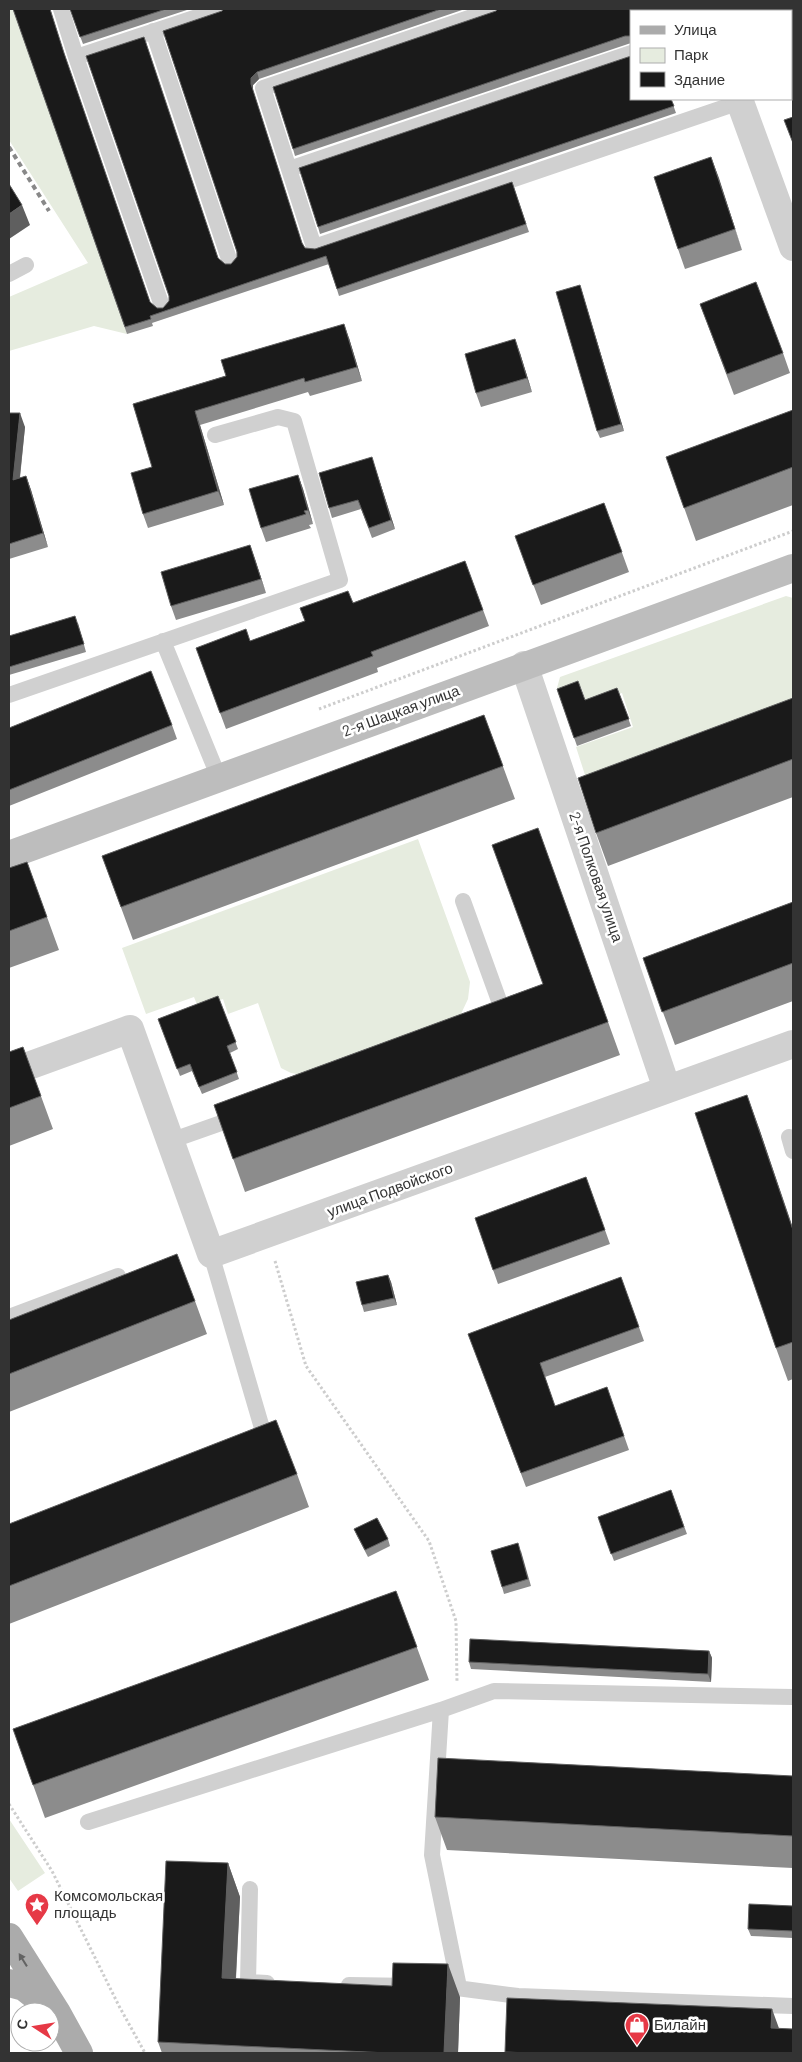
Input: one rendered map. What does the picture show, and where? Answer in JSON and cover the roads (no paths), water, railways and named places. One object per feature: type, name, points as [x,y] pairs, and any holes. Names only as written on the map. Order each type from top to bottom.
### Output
[{"type":"main road","points":[[9,1937],[50,2002]]},
{"type":"main road","points":[[9,1983],[24,1987],[43,2002]]},
{"type":"main road","points":[[60,2018],[79,2053]]},
{"type":"street","points":[[743,100],[793,247]]},
{"type":"street","name":"2-я Шацкая улица","points":[[9,855],[793,568]]},
{"type":"street","name":"2-я Полковая улица","points":[[524,665],[667,1089]]},
{"type":"street","points":[[9,1073],[130,1029],[211,1254]]},
{"type":"street","name":"улица Подвойского","points":[[211,1254],[793,1044]]},
{"type":"lane","points":[[61,9],[162,306]]},
{"type":"lane","points":[[76,57],[222,9]]},
{"type":"lane","points":[[495,9],[263,88],[314,247],[743,100]]},
{"type":"lane","points":[[153,31],[230,262]]},
{"type":"lane","points":[[289,169],[630,53]]},
{"type":"lane","points":[[9,274],[26,264]]},
{"type":"lane","points":[[9,695],[340,580],[294,421],[278,417],[215,435]]},
{"type":"lane","points":[[163,641],[219,778]]},
{"type":"lane","points":[[463,901],[506,1020],[487,1027]]},
{"type":"lane","points":[[170,1141],[254,1111]]},
{"type":"lane","points":[[211,1254],[268,1444],[249,1452]]},
{"type":"lane","points":[[9,1317],[118,1276]]},
{"type":"lane","points":[[88,1822],[441,1710],[494,1691],[793,1697]]},
{"type":"lane","points":[[441,1710],[432,1855],[459,1987]]},
{"type":"lane","points":[[250,1889],[248,1982],[286,1983]]},
{"type":"lane","points":[[334,1984],[459,1987],[518,1996],[793,2006]]},
{"type":"railway","points":[[9,147],[49,211]]},
{"type":"place","name":"Комсомольская площадь","points":[[37,1926]]},
{"type":"place","name":"Билайн","points":[[637,2046]]}]
